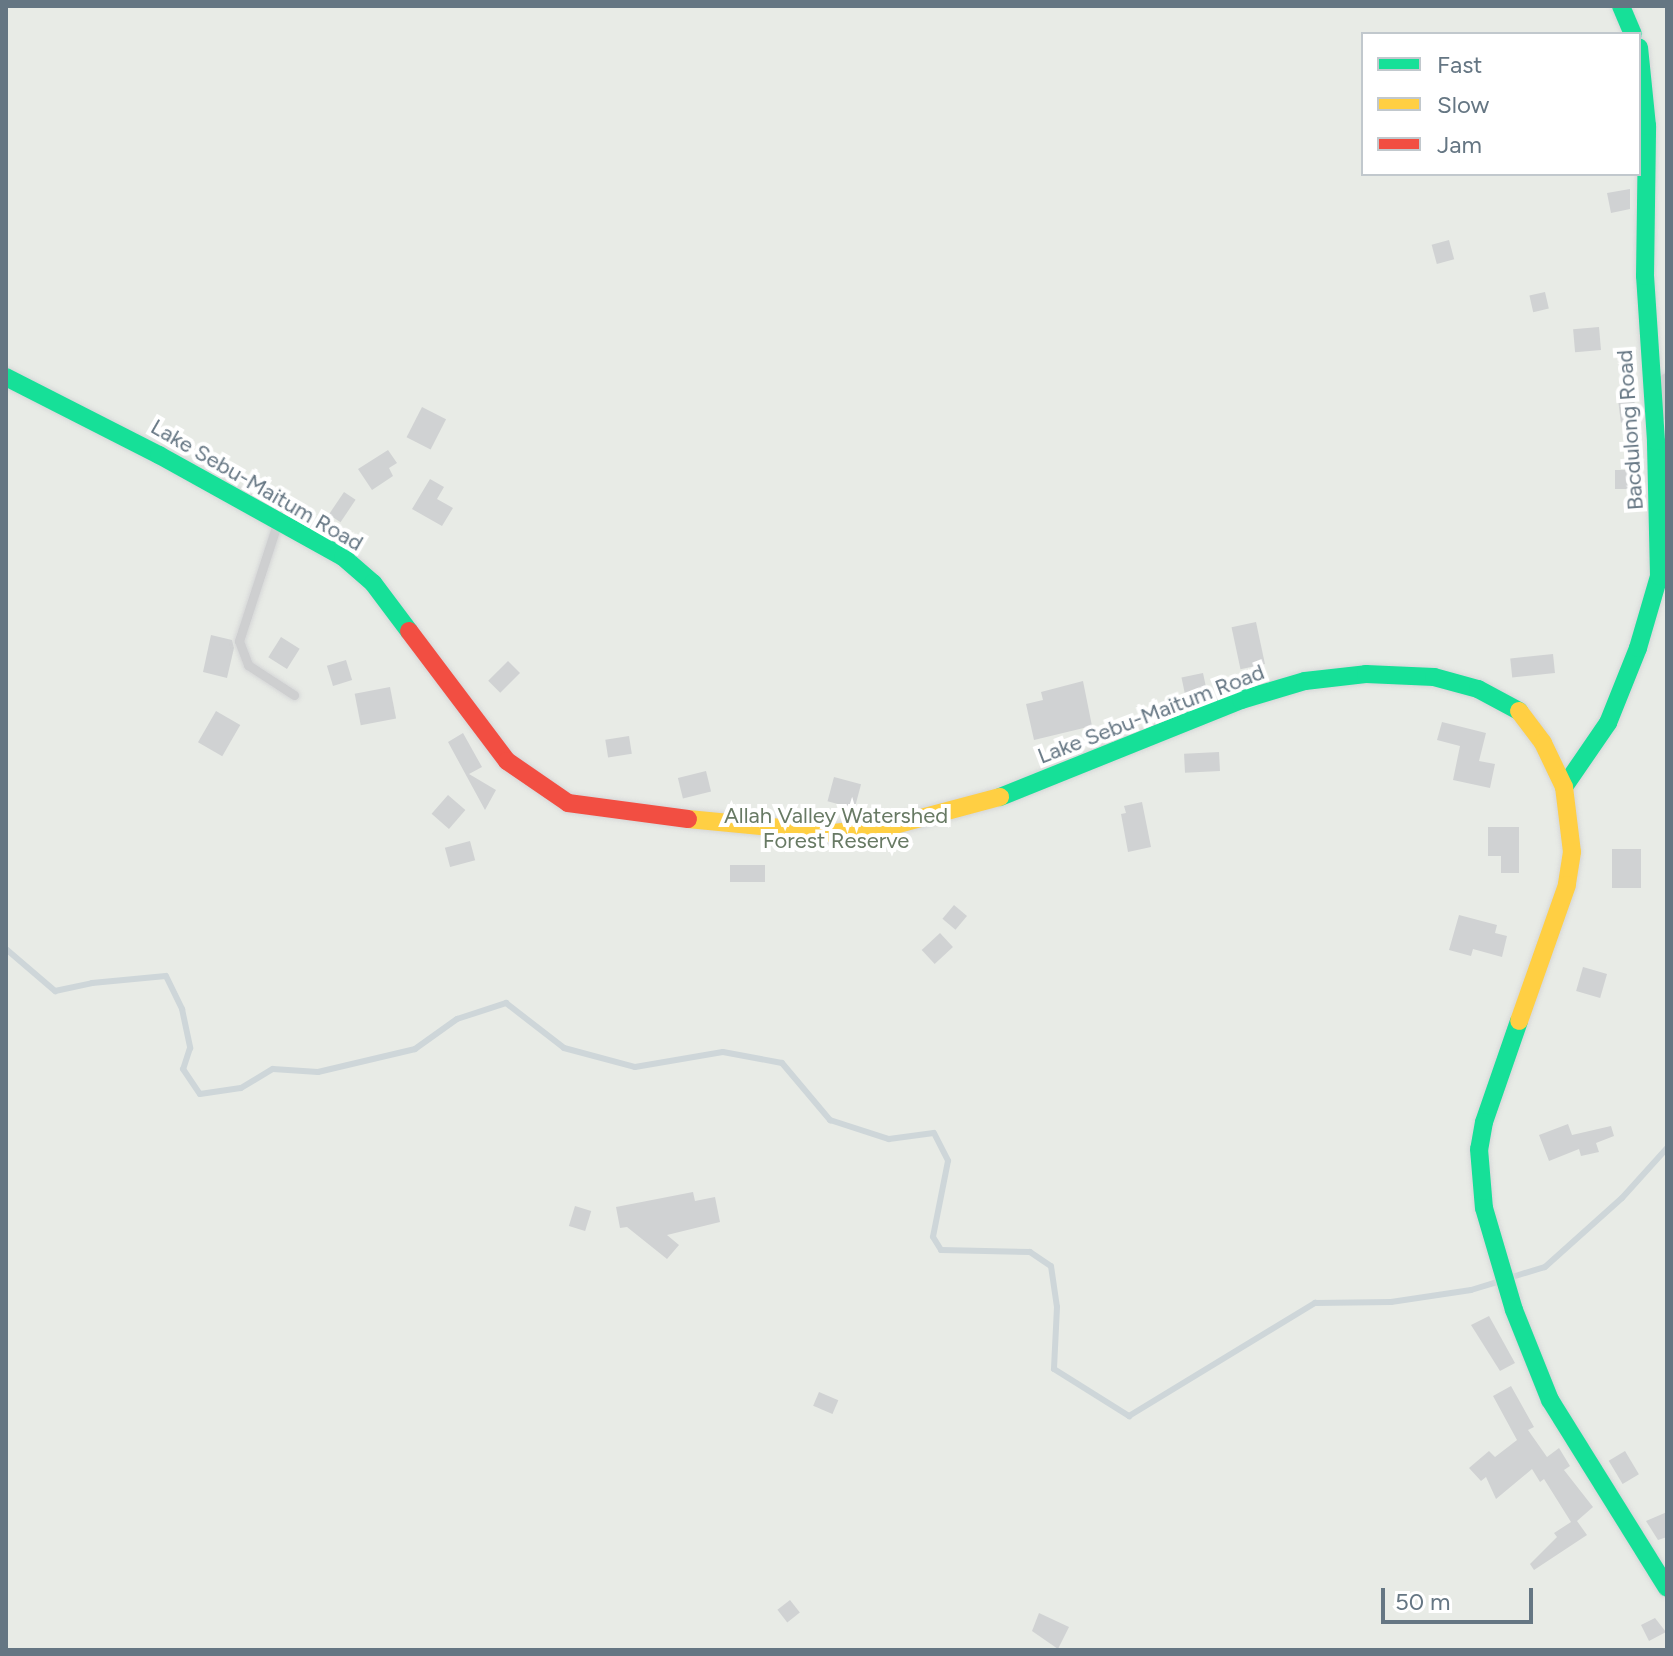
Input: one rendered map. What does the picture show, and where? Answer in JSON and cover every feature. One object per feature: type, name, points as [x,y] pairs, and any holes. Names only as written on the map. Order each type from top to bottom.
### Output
[{"type":"main road","points":[[1621,6],[1632,32]]},
{"type":"main road","name":"Bacdulong Road","points":[[1564,787],[1585,761],[1608,723],[1638,648],[1659,576],[1656,441],[1645,276],[1645,85],[1641,60]]},
{"type":"main road","name":"Lake Sebu-Maitum Road","points":[[6,377],[159,455],[343,557],[373,583],[507,761],[568,803],[609,811],[833,833],[887,827],[965,809],[1046,781],[1241,700],[1305,681],[1366,674],[1434,677],[1478,689],[1516,708],[1543,743],[1564,787],[1572,852],[1567,885],[1508,1047],[1479,1149],[1484,1208],[1514,1310],[1550,1400],[1667,1588]]},
{"type":"street","points":[[1656,441],[1667,382]]},
{"type":"lane","points":[[278,521],[239,641],[248,665],[294,695]]},
{"type":"green space","name":"Allah Valley Watershed Forest Reserve","points":[[6,6],[1667,6],[1667,1650],[6,1650]]},
{"type":"building","points":[[1630,189],[1630,209],[1611,213],[1607,193]]},
{"type":"building","points":[[1449,240],[1454,259],[1437,264],[1432,245]]},
{"type":"building","points":[[1545,292],[1549,309],[1533,312],[1529,296]]},
{"type":"building","points":[[1599,327],[1601,350],[1575,352],[1573,329]]},
{"type":"building","points":[[1634,398],[1637,421],[1621,423],[1618,400]]},
{"type":"building","points":[[422,407],[446,419],[431,450],[407,437]]},
{"type":"building","points":[[388,450],[397,463],[389,468],[393,476],[372,490],[358,469]]},
{"type":"building","points":[[1615,470],[1641,470],[1641,489],[1615,489]]},
{"type":"building","points":[[430,479],[444,487],[437,499],[453,508],[442,526],[412,509]]},
{"type":"building","points":[[344,492],[356,500],[341,522],[329,514]]},
{"type":"building","points":[[1256,622],[1265,664],[1240,669],[1232,627]]},
{"type":"building","points":[[211,635],[232,640],[234,648],[227,678],[203,672]]},
{"type":"building","points":[[281,637],[300,649],[287,669],[268,657]]},
{"type":"building","points":[[1553,654],[1555,673],[1512,677],[1510,658]]},
{"type":"building","points":[[346,660],[352,680],[333,686],[327,666]]},
{"type":"building","points":[[508,661],[520,673],[500,693],[488,681]]},
{"type":"building","points":[[1203,673],[1207,692],[1185,696],[1181,678]]},
{"type":"building","points":[[1083,681],[1092,726],[1034,740],[1026,704],[1043,700],[1041,692]]},
{"type":"building","points":[[390,687],[396,718],[361,725],[355,694]]},
{"type":"building","points":[[216,711],[240,725],[222,756],[198,742]]},
{"type":"building","points":[[1442,722],[1486,733],[1479,761],[1495,764],[1490,788],[1453,780],[1460,746],[1437,740]]},
{"type":"building","points":[[463,733],[482,767],[469,774],[496,790],[485,810],[448,742]]},
{"type":"building","points":[[629,736],[632,754],[608,758],[605,740]]},
{"type":"building","points":[[1219,752],[1220,771],[1185,773],[1184,754]]},
{"type":"building","points":[[706,771],[711,791],[683,798],[678,778]]},
{"type":"building","points":[[834,777],[861,784],[855,808],[828,801]]},
{"type":"building","points":[[448,795],[465,810],[449,829],[432,814]]},
{"type":"building","points":[[1142,802],[1151,847],[1128,852],[1121,814],[1126,813],[1124,806]]},
{"type":"building","points":[[1488,827],[1519,827],[1519,873],[1501,873],[1501,856],[1488,856]]},
{"type":"building","points":[[470,841],[475,860],[450,867],[445,848]]},
{"type":"building","points":[[1612,849],[1641,849],[1641,888],[1612,888]]},
{"type":"building","points":[[730,865],[765,865],[765,882],[730,882]]},
{"type":"building","points":[[954,905],[967,916],[955,930],[942,919]]},
{"type":"building","points":[[1459,915],[1497,925],[1495,933],[1507,936],[1502,957],[1473,949],[1471,956],[1449,950]]},
{"type":"building","points":[[940,933],[953,947],[935,964],[922,950]]},
{"type":"building","points":[[1583,967],[1607,974],[1600,998],[1576,991]]},
{"type":"building","points":[[1568,1124],[1572,1135],[1611,1126],[1614,1136],[1596,1143],[1599,1152],[1581,1156],[1579,1149],[1549,1161],[1539,1135]]},
{"type":"building","points":[[693,1192],[695,1201],[715,1197],[720,1222],[667,1235],[679,1245],[667,1259],[627,1227],[620,1228],[616,1207]]},
{"type":"building","points":[[575,1206],[591,1211],[585,1231],[569,1226]]},
{"type":"building","points":[[1489,1316],[1515,1363],[1500,1371],[1471,1325]]},
{"type":"building","points":[[1511,1386],[1534,1427],[1528,1430],[1547,1457],[1559,1448],[1570,1466],[1564,1470],[1593,1507],[1577,1521],[1587,1535],[1534,1570],[1530,1564],[1557,1537],[1554,1533],[1571,1522],[1544,1479],[1540,1482],[1532,1469],[1496,1499],[1486,1477],[1481,1481],[1469,1468],[1489,1451],[1495,1457],[1517,1440],[1493,1396]]},
{"type":"building","points":[[819,1392],[838,1400],[832,1414],[813,1406]]},
{"type":"building","points":[[1625,1451],[1639,1474],[1623,1484],[1609,1461]]},
{"type":"building","points":[[1667,1512],[1667,1537],[1658,1540],[1646,1521]]},
{"type":"building","points":[[790,1600],[800,1613],[787,1622],[777,1610]]},
{"type":"building","points":[[1039,1613],[1069,1627],[1058,1649],[1032,1631]]},
{"type":"building","points":[[1655,1618],[1666,1632],[1649,1641],[1641,1625]]},
{"type":"waterway","points":[[6,949],[55,991],[92,983],[166,976],[182,1009],[190,1048],[183,1069],[200,1094],[241,1088],[273,1069],[318,1072],[415,1049],[457,1019],[506,1003],[564,1048],[635,1067],[723,1052],[782,1063],[830,1120],[889,1139],[934,1133],[948,1161],[933,1237],[941,1250],[1030,1252],[1051,1266],[1057,1307],[1054,1369],[1129,1416],[1315,1303],[1391,1302],[1471,1290],[1498,1282]]},
{"type":"waterway","points":[[1512,1277],[1545,1267],[1622,1198],[1667,1148]]},
{"type":"traffic: fast","points":[[1621,6],[1632,32]]},
{"type":"traffic: fast","points":[[1564,787],[1608,723],[1638,648],[1659,576],[1656,441],[1645,276],[1647,126],[1641,67]]},
{"type":"traffic: fast","points":[[6,377],[159,455],[343,557],[373,583],[409,631]]},
{"type":"traffic: fast","points":[[1000,797],[1241,700],[1305,681],[1366,674],[1434,677],[1478,689],[1519,711]]},
{"type":"traffic: fast","points":[[1519,1021],[1484,1122],[1479,1149],[1484,1208],[1514,1310],[1550,1400],[1667,1588]]},
{"type":"traffic: slow","points":[[1519,711],[1543,743],[1564,787],[1572,852],[1567,885],[1519,1021]]},
{"type":"traffic: slow","points":[[688,819],[833,833],[887,827],[1000,797]]},
{"type":"traffic: jam","points":[[409,631],[507,761],[568,803],[688,819]]}]
